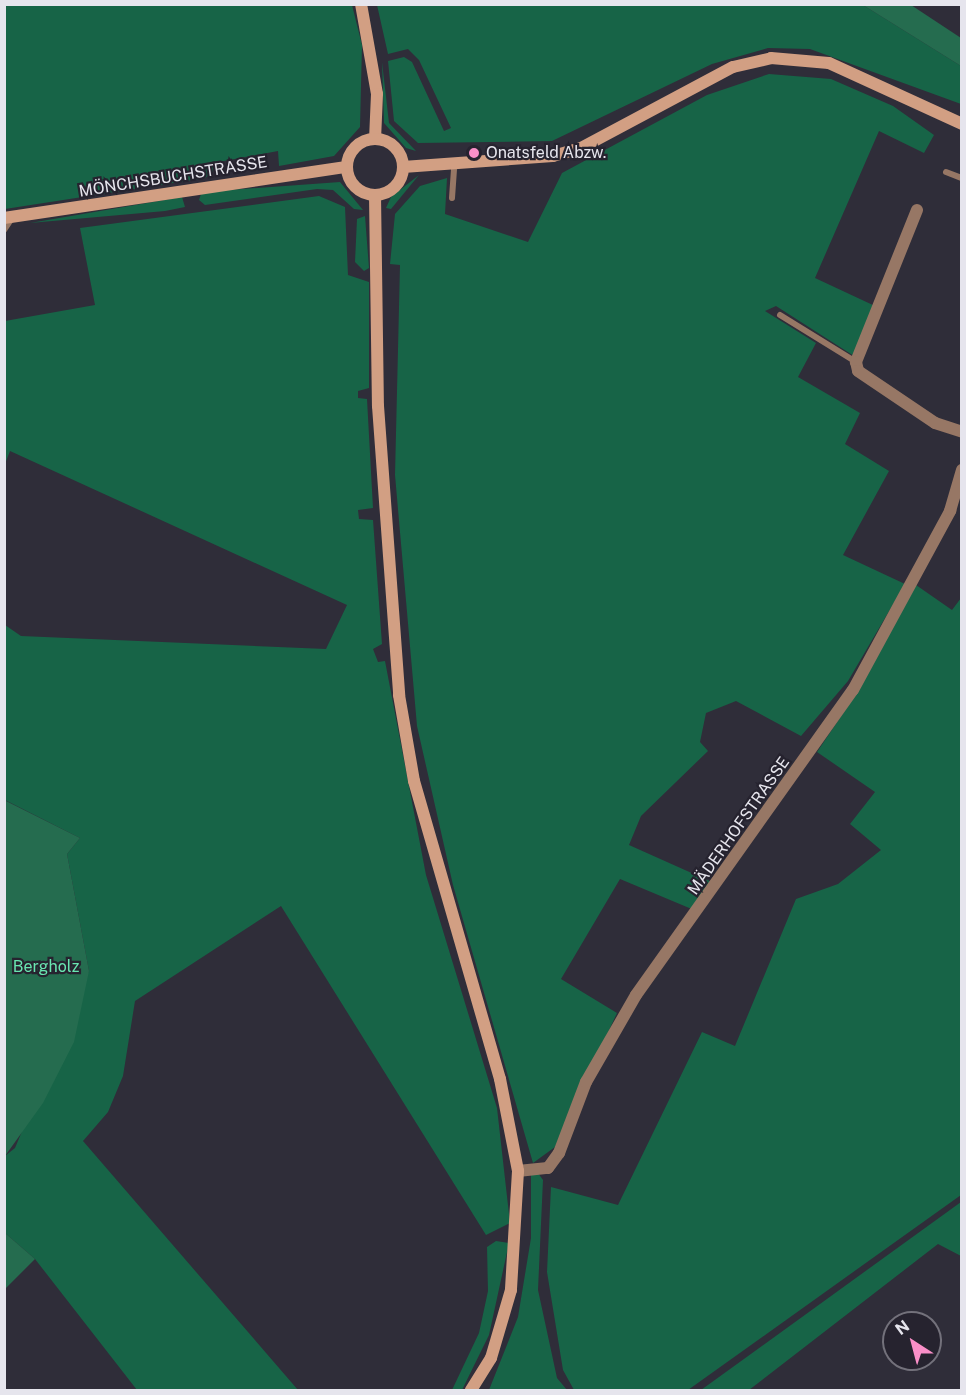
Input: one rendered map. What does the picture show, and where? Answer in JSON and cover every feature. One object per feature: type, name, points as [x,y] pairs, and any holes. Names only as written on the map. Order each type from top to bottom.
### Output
[{"type":"street","points":[[360,4],[377,94],[375,139]]},
{"type":"street","points":[[403,167],[454,167],[525,162],[581,148],[690,87],[733,67],[771,58],[829,63],[962,124]]},
{"type":"street","points":[[375,139],[398,150],[403,167],[398,184],[375,195],[358,190],[346,167],[358,144],[375,139]]},
{"type":"street","name":"MÖNCHSBUCHSTRASSE","points":[[8,218],[346,167]]},
{"type":"street","points":[[375,195],[378,406],[399,695],[414,781],[500,1079],[518,1171],[511,1290],[490,1358],[471,1390]]},
{"type":"street","points":[[917,210],[856,362],[858,371],[935,423],[962,432]]},
{"type":"street","name":"MÄDERHOFSTRASSE","points":[[518,1171],[548,1168],[559,1153],[586,1082],[636,995],[854,690],[950,511],[962,470]]},
{"type":"lane","points":[[452,198],[454,167]]},
{"type":"lane","points":[[946,172],[962,178]]},
{"type":"lane","points":[[4,230],[8,218]]},
{"type":"lane","points":[[780,315],[856,362]]},
{"type":"green space","points":[[4,5],[352,5],[362,45],[360,127],[334,156],[279,166],[278,151],[213,163],[213,172],[205,178],[5,209]]},
{"type":"green space","points":[[377,5],[863,5],[961,66],[961,104],[810,49],[768,48],[712,64],[552,141],[418,143],[394,121],[388,61],[404,57],[412,62],[444,131],[451,128],[419,60],[408,49],[388,54]]},
{"type":"green space","points":[[863,5],[911,5],[961,38],[961,66]]},
{"type":"green space","points":[[382,62],[389,123],[416,151],[406,148],[384,123]]},
{"type":"green space","points":[[769,74],[831,79],[893,106],[934,135],[924,153],[879,131],[815,278],[875,306],[854,356],[776,306],[765,311],[816,343],[798,377],[860,413],[845,444],[889,471],[843,555],[905,584],[848,681],[801,736],[736,701],[706,713],[700,742],[708,751],[641,816],[629,845],[714,883],[694,910],[620,879],[561,979],[617,1013],[555,1147],[533,1163],[453,885],[417,726],[395,475],[400,265],[390,264],[395,214],[420,186],[447,178],[445,214],[528,242],[562,173],[707,95]]},
{"type":"green space","points":[[419,175],[391,209],[386,208],[391,197]]},
{"type":"green space","points":[[340,182],[363,210],[354,209],[333,190],[317,189],[205,205],[199,200],[201,194],[228,190]]},
{"type":"green space","points":[[319,196],[345,207],[348,275],[369,282],[369,388],[358,391],[358,398],[367,399],[373,508],[358,510],[359,519],[373,520],[382,644],[373,649],[378,662],[385,661],[426,875],[497,1108],[510,1223],[486,1235],[281,906],[135,1001],[123,1076],[108,1112],[83,1141],[298,1390],[137,1390],[35,1259],[5,1233],[5,1156],[15,1148],[89,971],[67,854],[80,838],[5,800],[5,625],[21,636],[326,649],[347,605],[10,451],[5,464],[5,321],[95,305],[80,228]]},
{"type":"green space","points":[[182,197],[185,207],[165,211],[30,223]]},
{"type":"green space","points":[[365,216],[369,268],[364,271],[355,262],[357,219]]},
{"type":"green space","points":[[916,585],[952,610],[961,598],[961,1195],[688,1390],[574,1390],[563,1370],[547,1272],[551,1187],[618,1205],[702,1032],[735,1046],[796,899],[838,884],[881,850],[850,824],[875,792],[817,752],[860,688]]},
{"type":"green space","name":"Bergholz","points":[[4,800],[80,838],[67,854],[89,971],[74,1042],[43,1103],[5,1156]]},
{"type":"green space","points":[[538,1173],[543,1180],[538,1290],[557,1378],[567,1390],[489,1390],[518,1317],[531,1238],[531,1174]]},
{"type":"green space","points":[[961,1202],[961,1256],[938,1244],[749,1390],[701,1390]]},
{"type":"green space","points":[[5,1233],[35,1259],[5,1289]]},
{"type":"green space","points":[[496,1241],[509,1243],[489,1335],[462,1390],[452,1390],[479,1333],[488,1291],[487,1247]]},
{"type":"place","name":"Onatsfeld Abzw.","points":[[474,153]]}]
